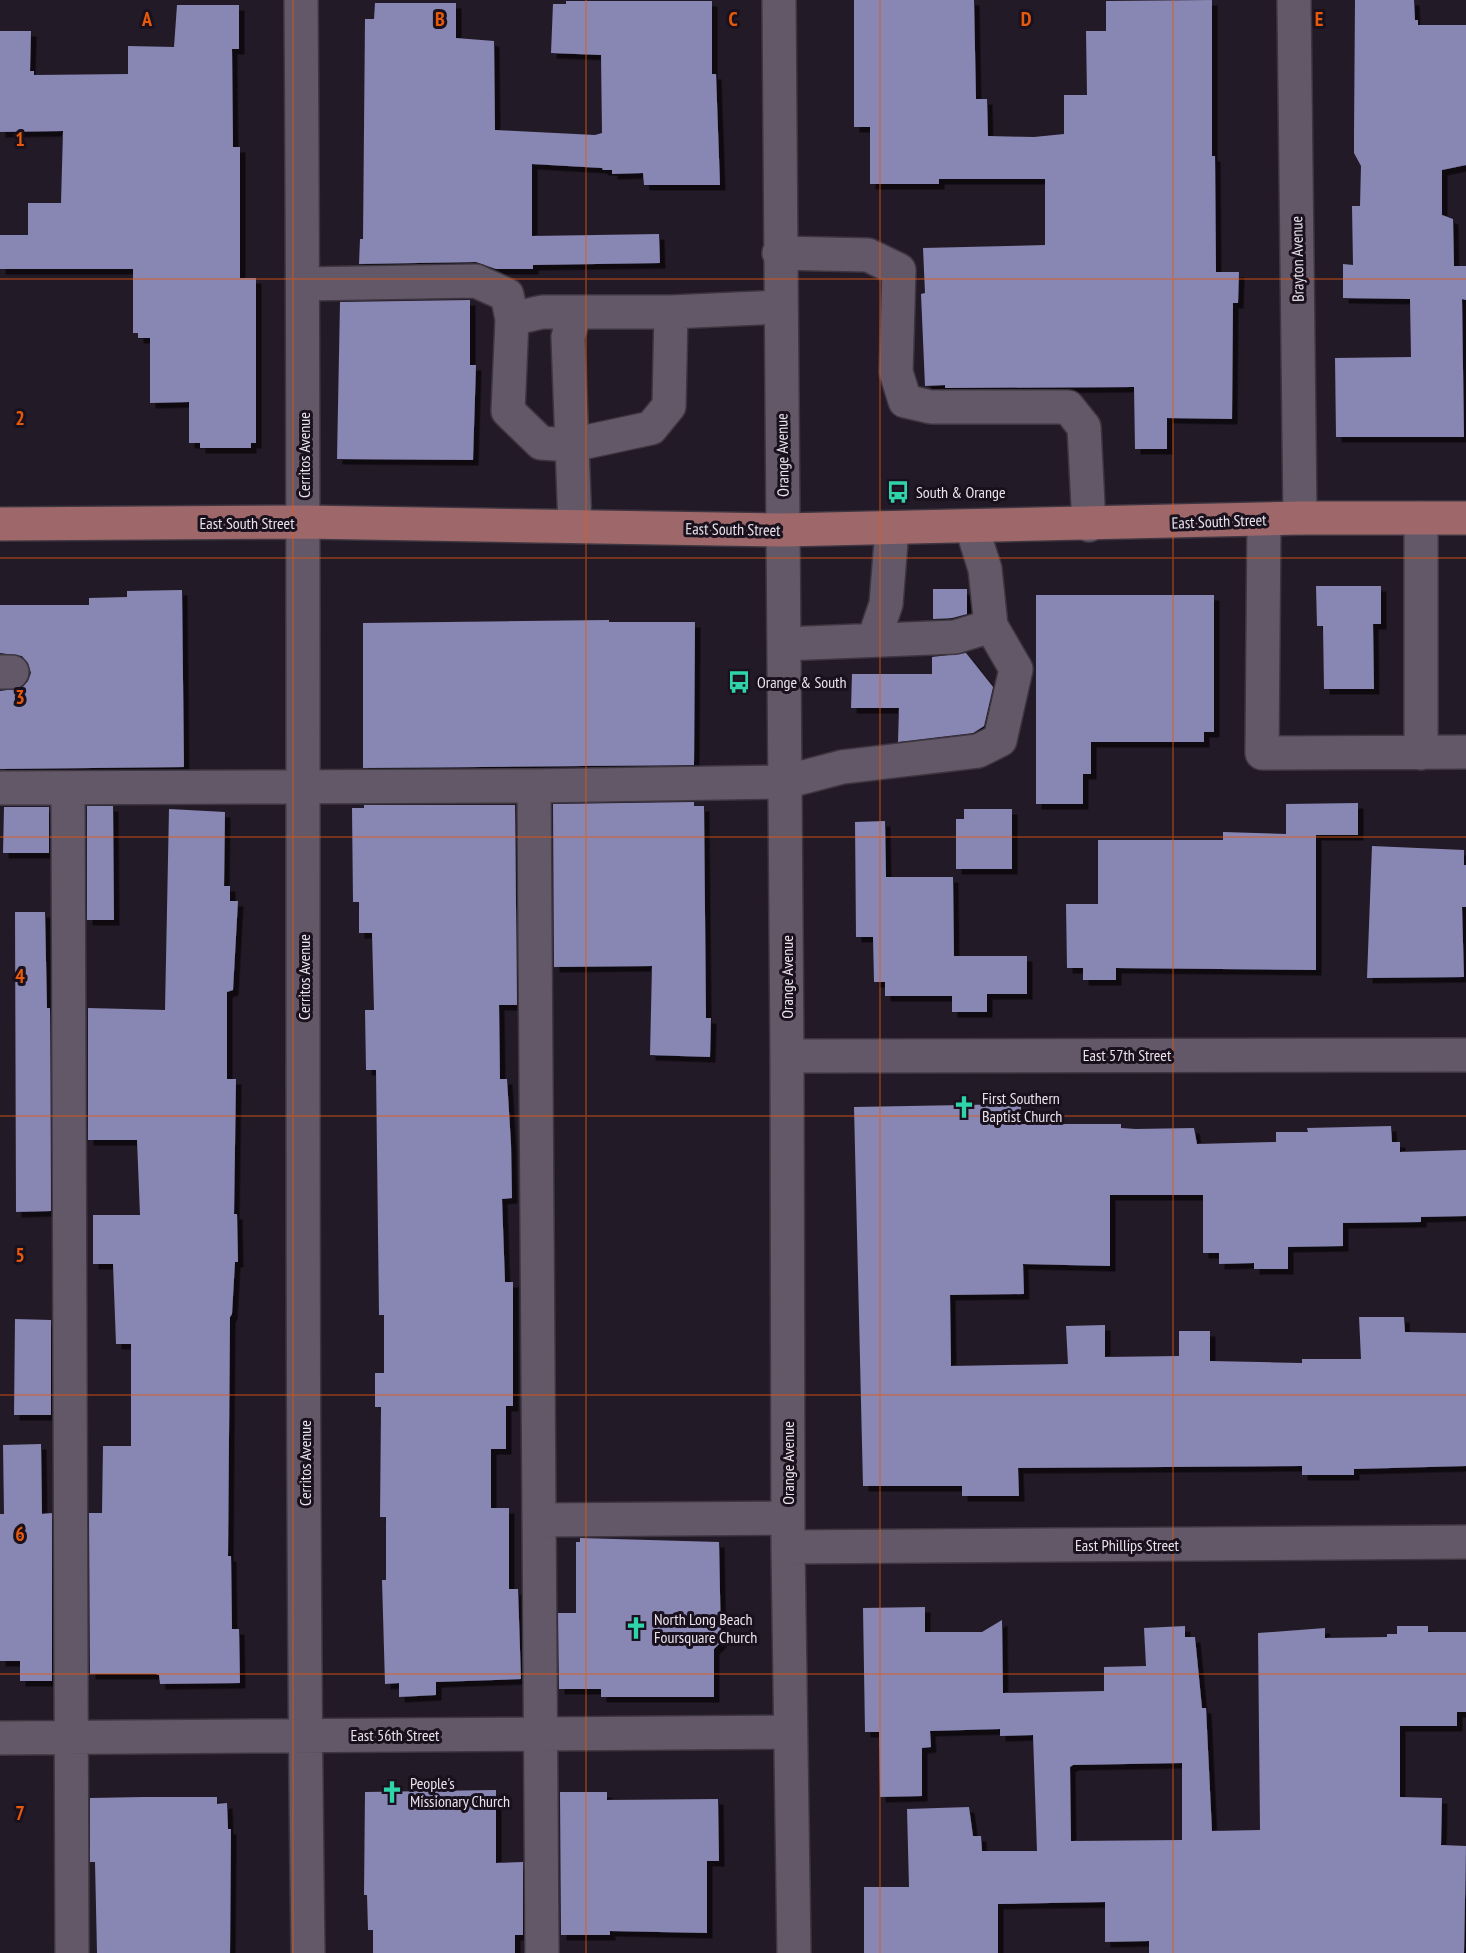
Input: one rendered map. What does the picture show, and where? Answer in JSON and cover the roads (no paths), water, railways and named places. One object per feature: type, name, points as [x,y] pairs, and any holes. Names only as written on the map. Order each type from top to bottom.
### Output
[{"type":"main road","name":"East South Street","points":[[0,524],[304,522],[784,530],[972,528],[1300,518],[1466,518]]},
{"type":"street","name":"Cerritos Avenue","points":[[301,0],[305,1736],[308,1953]]},
{"type":"street","name":"Orange Avenue","points":[[779,0],[780,307],[784,530],[788,1533],[794,1953]]},
{"type":"street","name":"Brayton Avenue","points":[[1294,0],[1300,518]]},
{"type":"street","points":[[780,253],[868,255],[899,270],[896,372],[905,401],[931,407],[1068,407],[1084,427],[1089,525]]},
{"type":"street","points":[[303,284],[476,281],[507,295],[512,319],[508,411],[541,443],[572,445],[651,428],[669,406],[671,312]]},
{"type":"street","points":[[512,319],[542,312],[671,312],[780,307]]},
{"type":"street","points":[[575,312],[568,337],[575,526]]},
{"type":"street","points":[[1421,518],[1421,753]]},
{"type":"street","points":[[1264,520],[1262,753],[1466,752]]},
{"type":"street","points":[[0,788],[534,786],[785,782],[842,767],[978,751],[1000,740],[1016,669],[991,626],[985,569],[972,528]]},
{"type":"street","points":[[874,639],[886,604],[892,529]]},
{"type":"street","points":[[784,644],[955,637],[991,626]]},
{"type":"street","points":[[534,786],[541,1520],[542,1953]]},
{"type":"street","points":[[68,788],[72,1953]]},
{"type":"street","name":"East 57th Street","points":[[787,1056],[1466,1055]]},
{"type":"street","name":"East Phillips Street","points":[[541,1520],[788,1533],[1466,1542]]},
{"type":"street","name":"East 56th Street","points":[[0,1738],[790,1732]]},
{"type":"place","name":"South & Orange","points":[[898,492]]},
{"type":"place","name":"Orange & South","points":[[739,682]]},
{"type":"place","name":"First Southern Baptist Church","points":[[964,1107]]},
{"type":"place","name":"North Long Beach Foursquare Church","points":[[636,1628]]},
{"type":"place","name":"People's Missionary Church","points":[[392,1792]]}]
